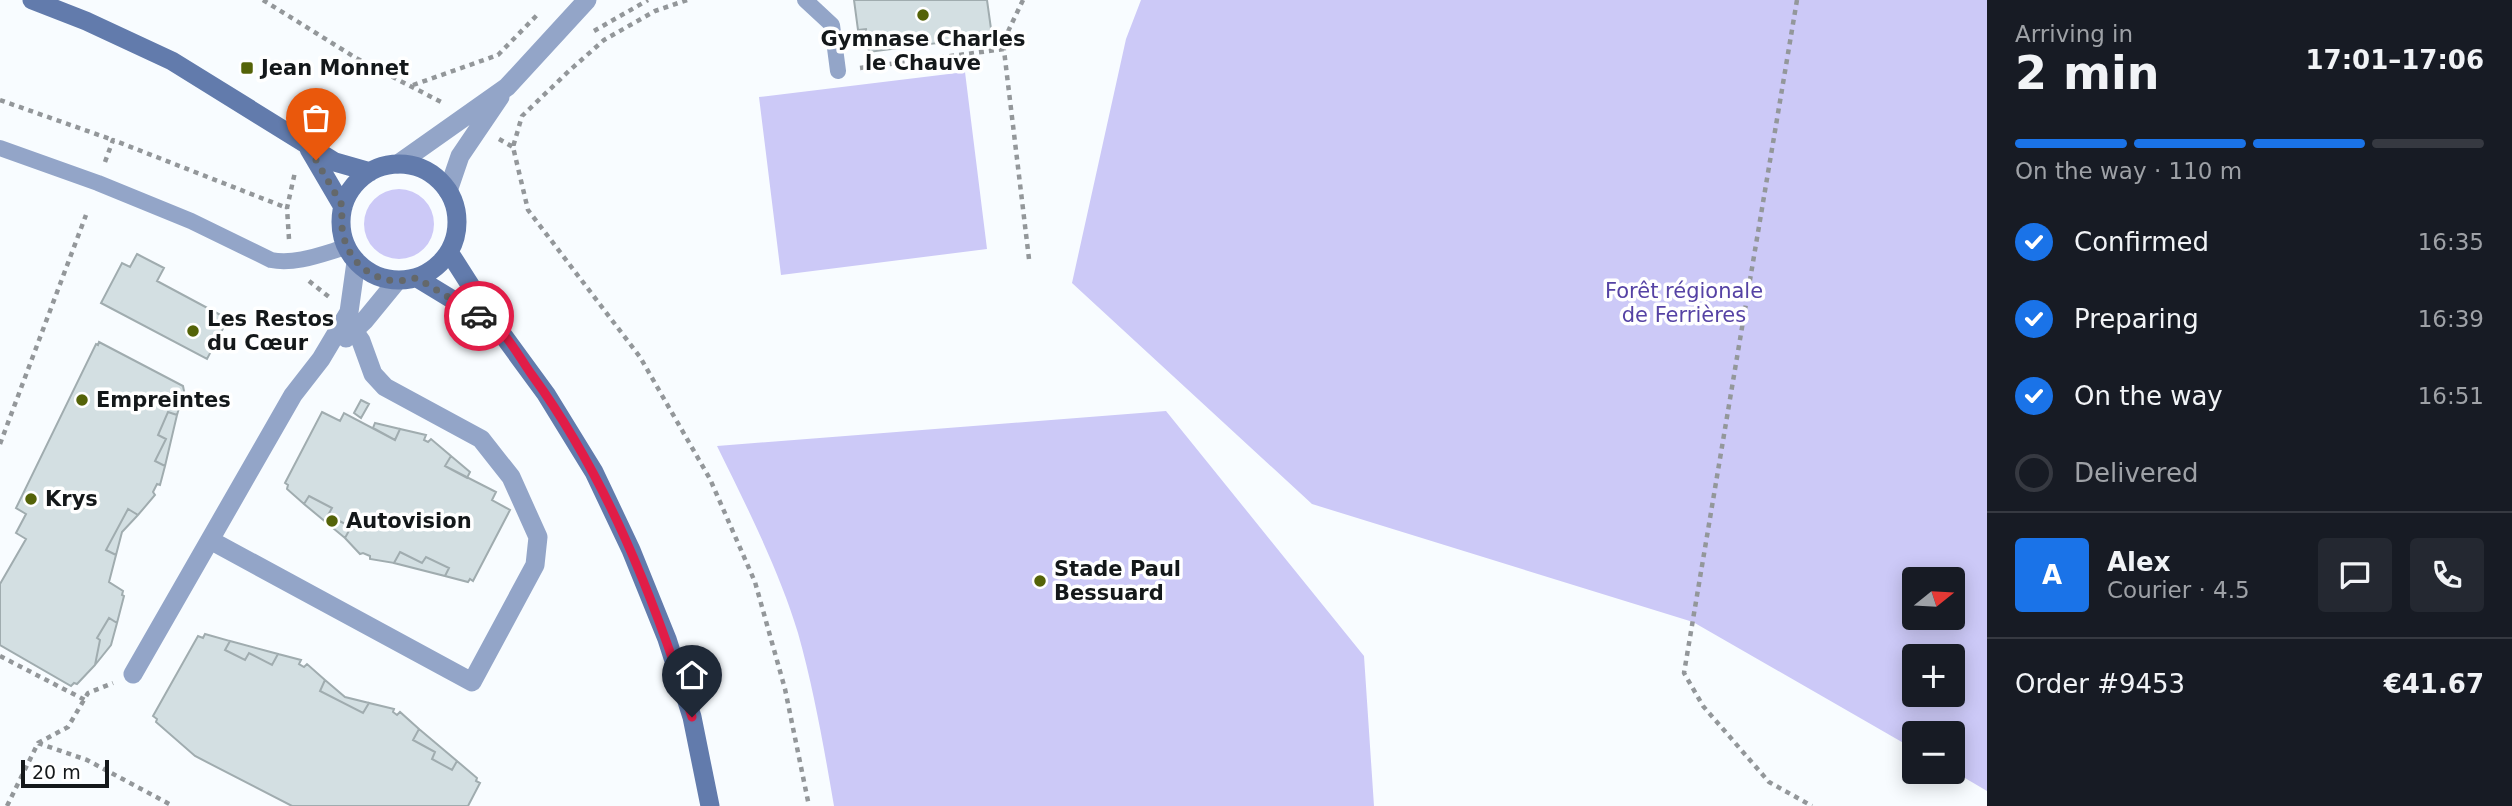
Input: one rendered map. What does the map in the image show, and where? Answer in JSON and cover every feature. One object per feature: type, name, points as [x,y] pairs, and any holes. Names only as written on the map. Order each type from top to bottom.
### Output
[{"type":"main road","points":[[32,0],[86,21],[172,61],[335,162],[370,172]]},
{"type":"main road","points":[[307,145],[343,207]]},
{"type":"main road","points":[[398,164],[426,171],[439,180],[455,206],[457,222],[449,253],[436,268],[417,278],[397,281],[368,272],[351,255],[341,218],[349,193],[358,181],[370,172],[398,164]]},
{"type":"main road","points":[[449,253],[497,327],[546,394],[594,472],[631,550],[667,639],[692,717],[710,806]]},
{"type":"main road","points":[[417,278],[497,327]]},
{"type":"street","points":[[448,191],[460,156],[507,87],[587,0]]},
{"type":"street","points":[[398,164],[507,87]]},
{"type":"street","points":[[132,674],[293,395],[321,359],[349,312],[351,255]]},
{"type":"street","points":[[321,359],[354,331],[397,281]]},
{"type":"street","points":[[210,540],[472,682],[534,565],[538,537],[511,477],[481,439],[385,387],[373,374],[361,341],[354,331]]},
{"type":"lane","points":[[805,0],[832,25],[838,71]]},
{"type":"lane","points":[[0,148],[179,216],[271,260],[283,263],[351,255]]},
{"type":"path","points":[[263,0],[356,58],[412,85],[498,55],[542,9]]},
{"type":"path","points":[[592,32],[648,0]]},
{"type":"path","points":[[687,0],[655,11],[604,40],[522,116],[513,148],[528,210],[640,357],[710,479],[755,582],[785,689],[809,806]]},
{"type":"path","points":[[1023,0],[1003,42],[1029,259]]},
{"type":"path","points":[[1797,0],[1684,673],[1703,706],[1769,782],[1812,806]]},
{"type":"path","points":[[838,71],[1004,49]]},
{"type":"path","points":[[0,100],[113,140],[287,208]]},
{"type":"path","points":[[103,170],[113,140]]},
{"type":"path","points":[[0,444],[86,215]]},
{"type":"path","points":[[0,656],[85,700]]},
{"type":"path","points":[[7,806],[38,743],[68,727],[88,693],[132,674]]},
{"type":"path","points":[[38,743],[87,760],[173,806]]},
{"type":"green space","name":"Forêt régionale de Ferrières","points":[[1141,0],[1987,0],[1987,791],[1965,778],[1965,721],[1902,721],[1902,742],[1693,622],[1312,504],[1072,283],[1126,39]]},
{"type":"green space","points":[[965,72],[987,249],[781,275],[759,97]]},
{"type":"green space","points":[[399,189],[424,199],[434,224],[424,249],[399,259],[374,249],[364,224],[374,199]]},
{"type":"green space","name":"Stade Paul Bessuard","points":[[1166,411],[1364,656],[1374,806],[834,806],[814,697],[798,633],[772,562],[717,446]]},
{"type":"building","name":"Gymnase Charles le Chauve","points":[[854,0],[987,0],[992,36],[869,52],[866,29],[858,30]]},
{"type":"building","points":[[137,254],[164,268],[157,281],[228,319],[207,359],[101,303],[122,263],[130,267]]},
{"type":"building","points":[[99,342],[183,386],[184,391],[177,415],[168,412],[158,435],[166,439],[155,461],[165,466],[160,485],[157,484],[153,492],[155,495],[138,515],[128,509],[106,550],[116,555],[109,582],[123,591],[124,596],[117,623],[109,618],[97,638],[100,640],[95,665],[77,684],[71,686],[0,645],[0,584],[26,539],[16,533],[26,514],[16,508]]},
{"type":"building","points":[[361,400],[369,404],[361,418],[354,413]]},
{"type":"building","points":[[168,412],[177,415],[165,466],[155,461],[166,439],[158,435]]},
{"type":"building","points":[[322,412],[340,421],[344,413],[395,440],[400,429],[426,435],[424,440],[428,442],[431,439],[451,456],[445,466],[496,492],[492,500],[510,510],[473,581],[445,576],[449,568],[426,557],[422,563],[400,552],[394,563],[370,559],[370,556],[360,554],[345,538],[351,527],[328,515],[332,508],[309,496],[304,504],[287,489],[288,485],[285,483]]},
{"type":"building","points":[[375,423],[400,429],[395,440],[373,428]]},
{"type":"building","points":[[451,456],[470,472],[467,478],[445,466]]},
{"type":"building","name":"Autovision","points":[[309,496],[332,508],[328,515],[351,527],[345,538],[304,504]]},
{"type":"building","points":[[128,509],[138,515],[122,532],[116,555],[106,550]]},
{"type":"building","points":[[400,552],[422,563],[426,557],[449,568],[445,576],[394,563]]},
{"type":"building","points":[[109,618],[117,623],[111,645],[95,665],[100,640],[97,638]]},
{"type":"building","points":[[205,634],[230,641],[225,650],[245,660],[249,653],[272,665],[278,654],[301,660],[299,664],[304,667],[307,664],[325,680],[320,691],[363,713],[369,703],[394,709],[393,712],[397,715],[400,712],[419,729],[413,740],[435,752],[432,759],[452,770],[457,761],[477,778],[476,781],[480,783],[468,806],[292,806],[195,756],[156,722],[157,719],[153,716],[198,636],[203,638]]},
{"type":"building","points":[[230,641],[278,654],[272,665],[249,653],[245,660],[225,650]]},
{"type":"building","points":[[325,680],[345,697],[369,703],[363,713],[320,691]]},
{"type":"building","points":[[419,729],[457,761],[452,770],[432,759],[435,752],[413,740]]},
{"type":"way so far","points":[[316,160],[343,207],[341,218],[346,247],[356,262],[368,272],[382,278],[397,281],[417,278],[479,316]]},
{"type":"place","name":"Gymnase Charles le Chauve","points":[[923,15]]},
{"type":"place","name":"Jean Monnet","points":[[247,68]]},
{"type":"place","name":"Les Restos du Cœur","points":[[193,331]]},
{"type":"place","name":"Empreintes","points":[[82,400]]},
{"type":"place","name":"Krys","points":[[31,499]]},
{"type":"place","name":"Autovision","points":[[332,521]]},
{"type":"place","name":"Stade Paul Bessuard","points":[[1040,581]]},
{"type":"route","points":[[479,316],[497,327],[546,394],[594,472],[631,550],[667,639],[692,717]]}]
